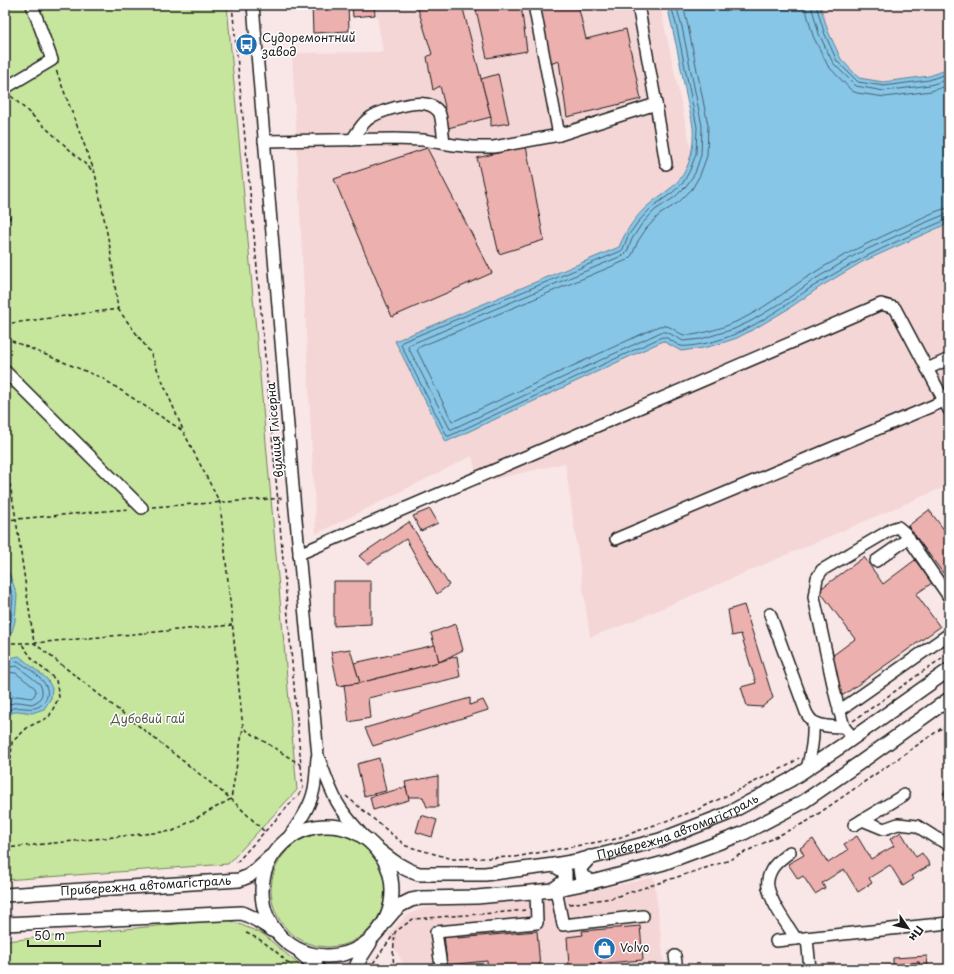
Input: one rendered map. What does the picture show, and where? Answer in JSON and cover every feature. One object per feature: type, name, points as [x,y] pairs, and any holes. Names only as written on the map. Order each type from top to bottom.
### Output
[{"type":"main road","name":"Прибережна автомагістраль","points":[[5,895],[239,880],[249,876],[258,869],[286,841],[298,833],[311,828],[326,826],[340,827],[353,831],[366,839],[399,866],[419,874],[485,874],[554,865],[590,857],[660,840],[727,814],[790,780],[807,769],[949,670]]},
{"type":"main road","name":"Прибережна автомагістраль","points":[[275,852],[263,879],[262,894],[264,909],[270,923],[279,935],[290,945],[303,952],[318,956],[333,956],[348,953],[361,947],[374,937],[394,911],[410,900],[421,898],[476,897],[554,890],[592,882],[664,863],[742,834],[803,802],[949,699]]},
{"type":"main road","name":"Прибережна автомагістраль","points":[[376,848],[385,862],[391,877],[392,893],[390,910],[383,924]]},
{"type":"main road","points":[[590,857],[580,868],[582,876],[592,882]]},
{"type":"main road","points":[[554,865],[565,872],[565,881],[554,890]]},
{"type":"main road","points":[[5,924],[242,913],[260,921],[279,935]]},
{"type":"main road","points":[[355,969],[374,937]]},
{"type":"main road","points":[[290,945],[318,969]]},
{"type":"street","points":[[8,92],[52,60],[32,5]]},
{"type":"street","name":"вулиця Глісерна","points":[[253,5],[299,554],[318,756],[337,803],[366,839]]},
{"type":"street","points":[[534,5],[559,135]]},
{"type":"street","points":[[638,5],[666,164]]},
{"type":"street","points":[[352,140],[367,120],[376,114],[412,104],[425,104],[434,107],[440,114],[444,143]]},
{"type":"street","points":[[264,142],[423,140],[474,147],[494,147],[559,135],[656,104]]},
{"type":"street","points":[[299,554],[882,304],[894,308],[947,406],[616,539]]},
{"type":"street","points":[[928,369],[949,359]]},
{"type":"street","points":[[5,371],[142,508]]},
{"type":"street","points":[[853,738],[844,727],[836,698],[814,598],[817,578],[822,570],[892,529],[898,527],[905,532],[948,593]]},
{"type":"street","points":[[876,561],[909,538]]},
{"type":"street","points":[[770,614],[806,712],[813,722],[814,737],[807,769]]},
{"type":"street","points":[[840,711],[949,634]]},
{"type":"street","points":[[813,722],[830,727],[844,727]]},
{"type":"street","points":[[286,841],[306,811],[310,801],[314,790],[318,756]]},
{"type":"street","points":[[904,795],[858,823],[884,829],[898,824],[917,826],[949,844]]},
{"type":"street","points":[[790,852],[777,862],[772,869],[768,876],[768,886],[777,907],[802,938],[810,969]]},
{"type":"street","points":[[554,890],[562,925],[643,916]]},
{"type":"street","points":[[441,966],[436,932],[537,923],[536,892]]},
{"type":"street","points":[[776,941],[949,922]]},
{"type":"street","points":[[675,956],[677,969]]},
{"type":"path","points":[[232,5],[247,152],[303,788],[237,862]]},
{"type":"path","points":[[52,60],[95,173],[110,248],[118,309],[150,352],[184,431],[220,503],[243,728],[231,798]]},
{"type":"path","points":[[8,92],[95,173]]},
{"type":"path","points":[[5,188],[10,218],[5,226]]},
{"type":"path","points":[[5,324],[118,309]]},
{"type":"path","points":[[5,338],[102,378],[184,431]]},
{"type":"path","points":[[5,456],[16,519],[34,643],[231,798],[265,832]]},
{"type":"path","points":[[5,644],[34,643],[232,625]]},
{"type":"path","points":[[5,772],[11,758],[12,742],[28,727],[48,717],[59,697],[56,680],[34,661],[21,643]]},
{"type":"path","points":[[844,727],[949,653]]},
{"type":"path","points":[[243,728],[301,766]]},
{"type":"path","points":[[345,796],[406,846],[453,859],[516,857],[611,840],[697,810],[787,766],[812,749]]},
{"type":"path","points":[[5,848],[173,831],[231,798]]},
{"type":"path","points":[[369,969],[395,932],[413,919]]},
{"type":"path","points":[[394,969],[393,955],[395,932]]},
{"type":"path","points":[[246,933],[257,937],[278,952],[294,969]]},
{"type":"shaded area","points":[[375,5],[660,5],[692,153],[687,169],[679,180],[670,190],[650,204],[634,219],[624,235],[703,348],[737,338],[788,309],[819,287],[862,262],[949,223],[949,485],[621,626],[590,637],[565,463],[478,483],[472,456],[316,534],[292,53],[383,52]]},
{"type":"shaded area","points":[[820,5],[949,5],[949,69],[929,76],[883,82],[859,78],[841,59],[828,31]]},
{"type":"shaded area","points":[[654,877],[664,963],[613,969],[406,969],[388,935],[405,916],[423,908],[549,897],[610,887]]},
{"type":"green space","name":"Дубовий гай","points":[[5,5],[227,5],[297,790],[228,864],[5,880]]},
{"type":"green space","points":[[328,833],[350,838],[368,850],[380,868],[385,890],[380,912],[368,930],[350,942],[328,947],[306,942],[288,930],[276,912],[271,890],[276,868],[288,850],[306,838]]},
{"type":"green space","points":[[227,919],[263,934],[304,969],[5,969],[5,941]]},
{"type":"water","points":[[667,5],[820,5],[828,31],[841,59],[859,78],[883,82],[929,76],[949,69],[949,223],[862,262],[820,287],[788,309],[737,338],[703,348],[681,351],[663,341],[446,442],[395,341],[619,247],[628,229],[636,218],[654,200],[673,187],[679,180],[689,162],[691,155],[693,128]]},
{"type":"water","points":[[5,561],[17,595],[15,621],[12,632],[8,636],[5,636]]},
{"type":"water","points":[[5,654],[10,658],[19,656],[47,679],[52,688],[51,698],[44,709],[32,713],[19,711],[11,713],[5,722]]},
{"type":"building","points":[[312,5],[348,5],[349,31],[313,33]]},
{"type":"building","points":[[352,5],[374,5],[375,15],[353,17]]},
{"type":"building","points":[[430,5],[462,5],[491,117],[448,128],[442,109],[445,107],[440,86],[433,90],[427,57],[432,54],[418,9]]},
{"type":"building","points":[[475,5],[521,5],[527,51],[487,58]]},
{"type":"building","points":[[562,5],[578,5],[586,39],[626,29],[641,99],[567,117],[559,61],[550,64],[539,9]]},
{"type":"building","points":[[498,74],[509,123],[491,126],[491,117],[481,79]]},
{"type":"building","points":[[526,146],[544,240],[499,254],[477,158]]},
{"type":"building","points":[[427,148],[492,273],[392,317],[334,179]]},
{"type":"building","points":[[430,509],[438,523],[421,531],[413,516]]},
{"type":"building","points":[[929,510],[949,536],[949,569],[943,573],[908,526]]},
{"type":"building","points":[[409,522],[449,585],[437,594],[406,539],[368,564],[359,556]]},
{"type":"building","points":[[864,557],[883,584],[915,560],[932,583],[916,594],[940,627],[839,698],[828,659],[855,639],[819,590]]},
{"type":"building","points":[[334,581],[371,581],[371,624],[334,626]]},
{"type":"building","points":[[744,605],[773,698],[762,707],[747,706],[741,687],[756,683],[741,634],[732,636],[728,610]]},
{"type":"building","points":[[456,624],[463,650],[439,662],[431,633]]},
{"type":"building","points":[[435,645],[439,662],[360,683],[354,663]]},
{"type":"building","points":[[350,649],[360,683],[338,686],[331,652]]},
{"type":"building","points":[[457,656],[460,677],[368,698],[370,718],[349,722],[344,685],[360,683]]},
{"type":"building","points":[[470,698],[470,705],[483,700],[488,710],[373,746],[365,728]]},
{"type":"building","points":[[379,758],[386,791],[364,796],[357,764]]},
{"type":"building","points":[[438,776],[438,807],[427,807],[423,797],[408,797],[405,782]]},
{"type":"building","points":[[406,787],[409,800],[373,810],[370,797]]},
{"type":"building","points":[[949,789],[949,801],[943,793]]},
{"type":"building","points":[[421,815],[437,820],[432,837],[416,832]]},
{"type":"building","points":[[901,832],[916,857],[922,853],[930,865],[912,876],[914,879],[903,886],[890,865],[869,878],[872,883],[858,892],[844,869],[822,883],[825,888],[815,894],[803,876],[798,879],[788,864],[804,855],[800,848],[813,839],[828,863],[848,850],[844,844],[857,836],[871,859],[894,846],[890,839]]},
{"type":"building","name":"Volvo","points":[[640,926],[643,960],[569,966],[567,937],[583,935],[582,931]]},
{"type":"building","points":[[537,931],[540,967],[488,969],[487,961],[447,965],[444,934],[458,933],[458,938]]},
{"type":"building","points":[[927,956],[928,969],[920,969],[919,962],[893,965],[893,958]]},
{"type":"building","points":[[919,962],[920,969],[848,969],[893,965]]},
{"type":"place","name":"Судоремонтний завод","points":[[246,45]]},
{"type":"place","name":"Volvo","points":[[605,948]]}]
